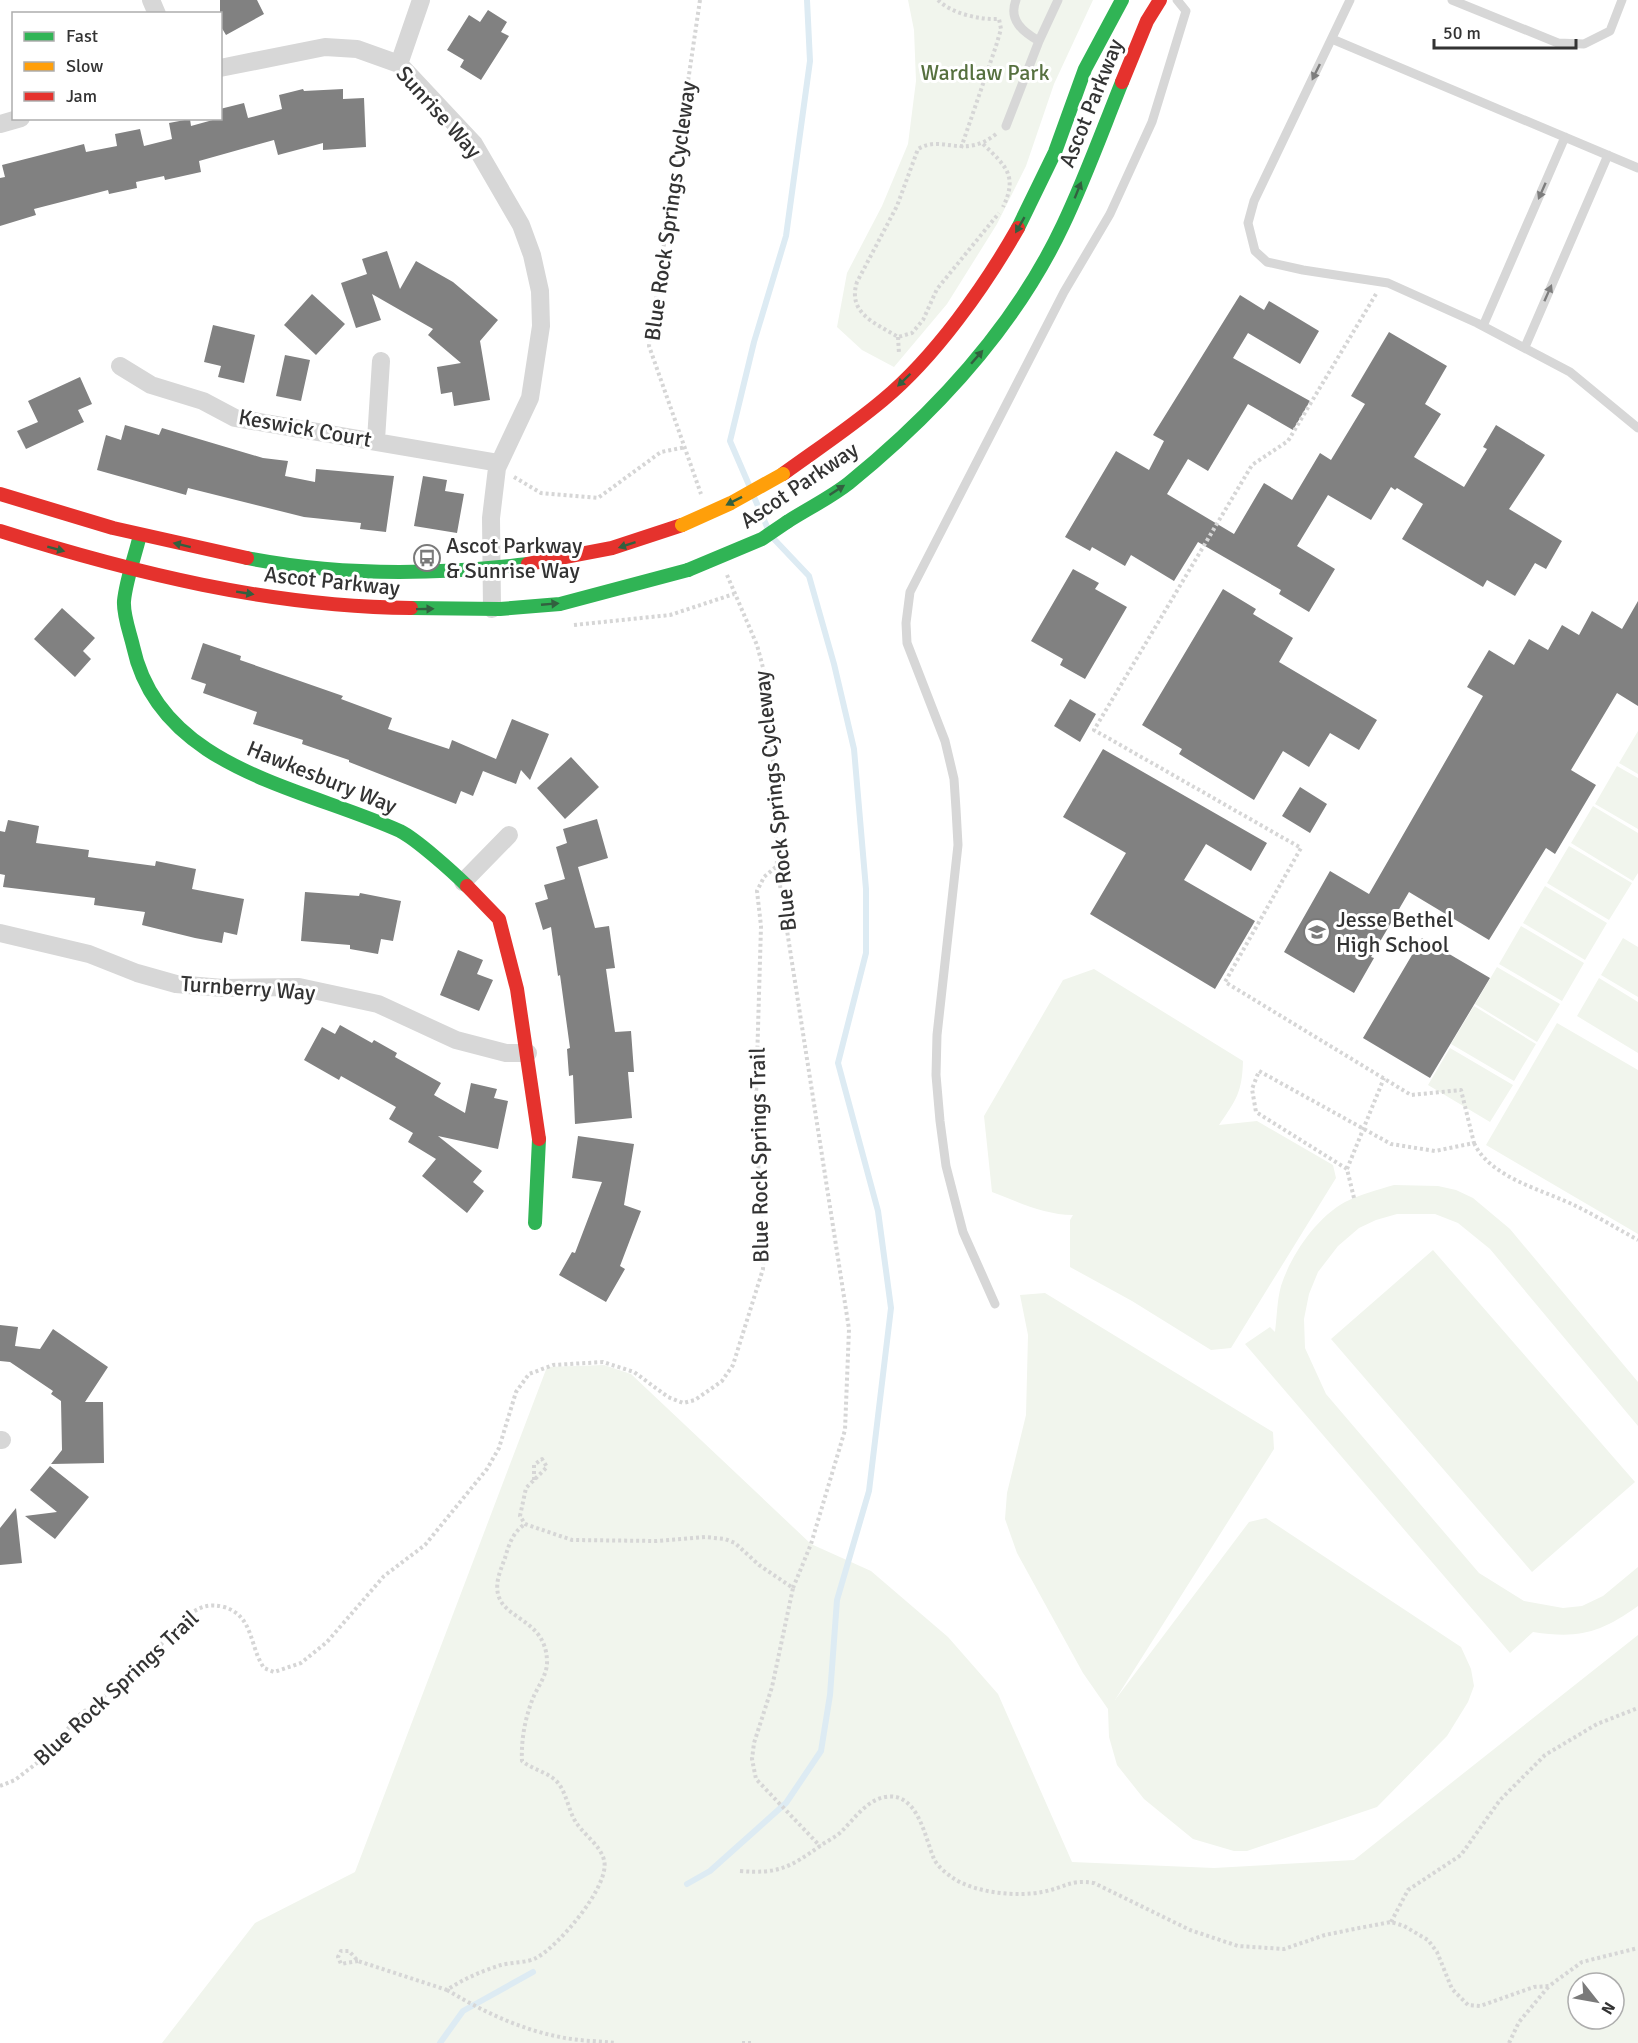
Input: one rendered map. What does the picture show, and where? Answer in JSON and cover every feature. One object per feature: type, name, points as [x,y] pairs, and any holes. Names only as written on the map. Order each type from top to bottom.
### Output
[{"type":"main road","name":"Ascot Parkway","points":[[0,494],[140,535],[218,554],[356,571],[425,575],[493,570],[606,551],[682,525],[731,503],[783,474],[883,400],[932,353],[1004,252],[1031,206],[1055,152],[1085,69],[1122,0]]},
{"type":"main road","name":"Ascot Parkway","points":[[0,531],[42,545],[201,586],[318,603],[390,610],[492,609],[572,602],[688,570],[762,539],[847,484],[923,418],[986,347],[1022,298],[1063,226],[1148,21],[1160,0]]},
{"type":"main road","name":"Hawkesbury Way","points":[[140,535],[124,603],[138,669],[150,695],[171,721],[218,756],[278,786],[402,832],[463,882],[499,919],[517,989],[540,1148],[535,1223]]},
{"type":"street","points":[[399,64],[421,0]]},
{"type":"street","name":"Sunrise Way","points":[[222,68],[325,47],[357,49],[399,64],[474,144],[521,225],[532,255],[540,291],[541,326],[537,367],[530,398],[498,465],[491,518],[492,609]]},
{"type":"street","points":[[376,440],[381,361]]},
{"type":"street","name":"Keswick Court","points":[[120,366],[150,385],[203,401],[235,418],[376,440],[498,465]]},
{"type":"street","points":[[463,882],[509,835]]},
{"type":"street","name":"Turnberry Way","points":[[0,933],[89,954],[137,973],[176,984],[223,988],[298,987],[378,1004],[456,1040],[506,1053],[528,1053]]},
{"type":"lane","points":[[1016,0],[1013,7],[1015,18],[1025,34],[1039,41]]},
{"type":"lane","points":[[1006,126],[1039,41],[1058,0]]},
{"type":"lane","points":[[995,1304],[963,1232],[946,1166],[940,1121],[936,1075],[937,1035],[956,866],[956,809],[954,778],[945,741],[907,644],[906,623],[909,592],[1064,292],[1110,214],[1152,122],[1186,11],[1177,0]]},
{"type":"lane","points":[[1350,0],[1254,201],[1248,223],[1255,251],[1267,262],[1382,283],[1483,326],[1570,372],[1638,428]]},
{"type":"lane","points":[[1452,0],[1558,42],[1584,44],[1610,31],[1622,0]]},
{"type":"lane","points":[[1332,39],[1638,168]]},
{"type":"lane","points":[[1483,326],[1565,137]]},
{"type":"lane","points":[[1525,347],[1608,156]]},
{"type":"path","name":"Blue Rock Springs Cycleway","points":[[700,0],[649,346],[704,504]]},
{"type":"path","points":[[938,0],[944,6],[968,15],[999,19],[1015,18]]},
{"type":"path","points":[[961,148],[996,46],[1001,29],[999,19]]},
{"type":"path","points":[[983,144],[1008,168],[1011,190],[1000,212],[938,289],[923,320],[912,333],[898,337],[861,314],[855,304],[854,292],[897,206],[918,149],[926,144],[961,148],[983,144],[1006,126]]},
{"type":"path","points":[[1382,283],[1287,441],[1252,465],[1094,730],[1301,849],[1225,982],[1411,1095],[1461,1090],[1474,1143],[1481,1157],[1537,1192],[1575,1205],[1638,1240]]},
{"type":"path","points":[[498,465],[542,493],[598,498],[661,452],[686,447]]},
{"type":"path","name":"Blue Rock Springs Cycleway","points":[[726,572],[757,645],[766,679],[774,774],[777,866],[849,1329],[845,1430],[811,1544],[793,1588],[772,1687],[754,1743],[752,1759],[756,1779],[820,1846]]},
{"type":"path","points":[[571,626],[670,615],[734,594]]},
{"type":"path","name":"Blue Rock Springs Trail","points":[[0,1786],[15,1780],[46,1756],[78,1716],[135,1673],[188,1615],[199,1608],[210,1604],[238,1613],[246,1622],[264,1668],[274,1672],[301,1663],[327,1642],[384,1576],[425,1545],[462,1501],[499,1448],[516,1392],[529,1374],[553,1365],[603,1362],[634,1372],[668,1397],[683,1403],[695,1400],[722,1381],[740,1349],[764,1269],[765,1235],[755,1131],[761,926],[758,891],[764,877],[777,866]]},
{"type":"path","points":[[1347,1169],[1256,1112],[1252,1089],[1259,1071],[1391,1144],[1435,1151],[1474,1143]]},
{"type":"path","points":[[1354,1198],[1347,1169],[1384,1078]]},
{"type":"path","points":[[534,1480],[534,1465],[542,1459],[547,1467],[534,1480],[526,1488],[520,1516],[525,1524],[560,1538],[589,1541],[656,1541],[705,1537],[725,1539],[735,1543],[759,1565],[793,1588]]},
{"type":"path","points":[[447,1990],[461,1980],[499,1966],[534,1960],[544,1954],[571,1927],[603,1877],[604,1860],[597,1847],[586,1837],[575,1821],[561,1787],[554,1779],[534,1770],[522,1761],[525,1719],[547,1664],[546,1648],[542,1637],[521,1617],[502,1605],[497,1593],[498,1581],[507,1552],[516,1531],[525,1524]]},
{"type":"path","points":[[1391,1922],[1408,1890],[1461,1854],[1500,1800],[1545,1755],[1598,1724],[1638,1708]]},
{"type":"path","points":[[740,1871],[767,1873],[787,1869],[840,1833],[871,1803],[885,1797],[895,1798],[906,1802],[915,1810],[930,1842],[935,1860],[943,1870],[955,1880],[971,1886],[1020,1895],[1043,1892],[1078,1880],[1094,1883],[1190,1930],[1239,1946],[1284,1949],[1325,1935],[1391,1922],[1428,1940],[1437,1952],[1452,1989],[1468,2005],[1480,2006],[1534,1987],[1549,1986]]},
{"type":"path","points":[[1509,2043],[1519,2022],[1549,1986],[1582,1962],[1638,1948]]},
{"type":"path","points":[[358,1961],[349,1951],[341,1951],[338,1957],[341,1964],[358,1961],[447,1990],[480,2009],[542,2033],[562,2038],[616,2043]]},
{"type":"path","points":[[742,2043],[754,2043]]},
{"type":"green space","name":"Wardlaw Park","points":[[908,0],[1093,0],[1054,84],[1026,166],[997,224],[947,304],[894,367],[862,350],[837,327],[847,273],[882,206],[908,144],[916,81],[914,30]]},
{"type":"green space","points":[[1638,731],[1638,774],[1619,763]]},
{"type":"green space","points":[[1617,766],[1638,778],[1638,829],[1595,804]]},
{"type":"green space","points":[[1593,806],[1638,833],[1638,873],[1633,881],[1571,843]]},
{"type":"green space","points":[[1569,846],[1632,883],[1609,920],[1547,883]]},
{"type":"green space","points":[[1545,886],[1607,923],[1585,960],[1523,923]]},
{"type":"green space","points":[[1521,926],[1584,963],[1562,1001],[1499,964]]},
{"type":"green space","points":[[1623,938],[1638,947],[1638,997],[1601,975]]},
{"type":"green space","points":[[1497,967],[1560,1004],[1537,1042],[1475,1004]]},
{"type":"green space","points":[[1094,969],[1243,1061],[1237,1096],[1219,1125],[1257,1121],[1333,1165],[1336,1178],[1231,1348],[1211,1350],[1132,1301],[1070,1267],[1070,1220],[1073,1215],[1042,1210],[992,1192],[984,1116],[1063,980]]},
{"type":"green space","points":[[1599,978],[1638,1002],[1638,1053],[1577,1016]]},
{"type":"green space","points":[[1474,1006],[1536,1044],[1514,1081],[1451,1044]]},
{"type":"green space","points":[[1557,1023],[1638,1070],[1638,1234],[1486,1145]]},
{"type":"green space","points":[[1450,1048],[1513,1085],[1490,1122],[1428,1085]]},
{"type":"green space","points":[[1394,1185],[1438,1186],[1456,1190],[1473,1198],[1510,1229],[1638,1382],[1638,1426],[1490,1249],[1458,1223],[1435,1214],[1397,1214],[1359,1228],[1338,1246],[1318,1272],[1309,1294],[1304,1319],[1305,1348],[1326,1394],[1479,1573],[1524,1601],[1563,1608],[1582,1606],[1603,1596],[1638,1567],[1638,1606],[1600,1628],[1563,1635],[1533,1632],[1510,1653],[1245,1344],[1270,1327],[1275,1332],[1279,1297],[1285,1274],[1298,1250],[1315,1227],[1345,1202]]},
{"type":"green space","points":[[1433,1250],[1635,1482],[1532,1572],[1331,1339]]},
{"type":"green space","points":[[1045,1293],[1273,1432],[1274,1449],[1115,1700],[1249,1522],[1266,1518],[1461,1647],[1471,1669],[1474,1686],[1468,1702],[1447,1736],[1377,1807],[1247,1851],[1234,1851],[1193,1839],[1144,1799],[1117,1765],[1109,1737],[1108,1709],[1083,1673],[1017,1553],[1005,1519],[1007,1493],[1026,1415],[1028,1335],[1020,1295]]},
{"type":"green space","points":[[604,1365],[631,1374],[811,1544],[871,1571],[948,1637],[998,1694],[1072,1862],[1214,1868],[1354,1860],[1638,1635],[1638,2043],[162,2043],[255,1923],[355,1872],[547,1367]]},
{"type":"building","points":[[220,0],[257,0],[264,14],[226,35],[222,28],[222,12],[220,12]]},
{"type":"building","points":[[488,10],[507,22],[501,32],[509,36],[481,80],[460,67],[464,60],[447,50],[469,15],[480,22]]},
{"type":"building","points":[[303,89],[304,91],[343,89],[343,99],[364,98],[366,147],[323,150],[323,143],[278,155],[274,140],[199,161],[201,172],[165,180],[164,176],[136,182],[137,188],[109,194],[108,190],[34,209],[36,215],[0,226],[0,178],[5,177],[2,165],[84,144],[86,152],[117,146],[115,134],[140,129],[144,146],[172,139],[169,123],[190,120],[191,126],[222,120],[222,108],[244,103],[248,118],[282,109],[279,95]]},
{"type":"building","points":[[387,251],[400,289],[416,261],[453,282],[498,320],[480,341],[490,400],[454,406],[452,392],[441,394],[437,367],[461,363],[428,335],[433,329],[372,294],[381,320],[356,328],[341,283],[367,274],[362,259]]},
{"type":"building","points":[[312,294],[345,324],[316,355],[284,325]]},
{"type":"building","points":[[1240,295],[1264,310],[1269,301],[1319,331],[1300,364],[1248,333],[1233,358],[1310,401],[1293,430],[1248,404],[1208,471],[1188,459],[1167,494],[1234,534],[1264,483],[1292,500],[1320,453],[1331,460],[1365,404],[1351,396],[1389,332],[1447,366],[1425,404],[1441,414],[1414,457],[1464,487],[1487,449],[1483,447],[1496,425],[1545,455],[1509,509],[1562,541],[1546,569],[1535,563],[1515,596],[1487,580],[1483,587],[1402,539],[1423,504],[1397,488],[1395,490],[1391,487],[1371,520],[1328,495],[1297,546],[1335,569],[1309,612],[1279,594],[1281,590],[1198,542],[1174,581],[1131,555],[1125,566],[1092,547],[1090,551],[1065,537],[1116,451],[1149,470],[1164,441],[1153,435]]},
{"type":"building","points":[[213,325],[255,335],[244,383],[218,377],[221,366],[204,362]]},
{"type":"building","points":[[285,355],[310,360],[301,401],[276,396]]},
{"type":"building","points":[[80,377],[92,404],[78,410],[84,422],[26,449],[17,431],[38,422],[28,401]]},
{"type":"building","points":[[125,425],[159,435],[162,428],[263,458],[288,461],[285,476],[315,482],[316,469],[394,476],[386,532],[360,529],[361,523],[304,517],[188,488],[186,495],[97,470],[106,435],[121,440]]},
{"type":"building","points":[[423,476],[447,480],[445,491],[464,494],[457,533],[414,526]]},
{"type":"building","points":[[1073,569],[1099,583],[1095,589],[1127,607],[1085,679],[1060,665],[1063,659],[1031,641]]},
{"type":"building","points":[[1223,589],[1256,609],[1253,614],[1293,638],[1279,662],[1377,720],[1359,750],[1330,733],[1309,767],[1283,751],[1254,800],[1179,754],[1182,749],[1142,725]]},
{"type":"building","points":[[1638,601],[1638,706],[1617,693],[1571,770],[1596,785],[1555,854],[1546,848],[1489,940],[1409,892],[1371,957],[1374,958],[1354,993],[1284,952],[1330,871],[1369,894],[1483,696],[1467,687],[1489,650],[1514,665],[1529,639],[1548,650],[1562,625],[1579,635],[1592,611],[1622,629]]},
{"type":"building","points":[[62,608],[95,638],[83,651],[91,659],[75,677],[34,639]]},
{"type":"building","points":[[203,643],[241,656],[240,660],[343,696],[341,699],[392,718],[388,729],[449,749],[452,740],[496,759],[512,719],[549,734],[530,780],[521,770],[516,784],[483,771],[473,796],[461,791],[456,804],[349,762],[349,760],[302,744],[303,740],[253,724],[257,712],[203,693],[206,684],[191,679]]},
{"type":"building","points":[[1070,699],[1096,714],[1080,742],[1054,726]]},
{"type":"building","points":[[1103,749],[1267,843],[1251,871],[1206,844],[1184,880],[1255,921],[1215,989],[1090,914],[1126,853],[1063,817]]},
{"type":"building","points":[[571,757],[599,787],[565,819],[537,788]]},
{"type":"building","points":[[1300,787],[1327,804],[1310,833],[1282,816]]},
{"type":"building","points":[[597,819],[608,858],[578,867],[595,928],[609,926],[615,968],[606,969],[615,1032],[631,1031],[634,1072],[628,1072],[632,1118],[575,1124],[573,1075],[569,1076],[567,1049],[570,1048],[560,975],[558,976],[551,927],[543,930],[535,903],[548,899],[544,885],[565,879],[556,847],[567,843],[563,829]]},
{"type":"building","points":[[8,820],[39,826],[36,843],[89,850],[88,857],[155,866],[156,861],[196,869],[192,889],[244,899],[237,935],[224,932],[222,943],[195,938],[142,925],[145,912],[94,905],[95,898],[3,887],[5,875],[0,874],[0,831],[5,832]]},
{"type":"building","points":[[305,892],[359,896],[360,893],[401,901],[393,941],[381,939],[378,954],[350,949],[350,945],[301,941]]},
{"type":"building","points":[[1422,938],[1490,978],[1430,1078],[1363,1038]]},
{"type":"building","points":[[458,950],[483,960],[477,974],[493,980],[479,1011],[440,995]]},
{"type":"building","points":[[340,1025],[372,1043],[374,1040],[397,1053],[395,1057],[441,1083],[434,1095],[465,1113],[471,1083],[497,1089],[494,1098],[508,1101],[498,1149],[438,1136],[482,1171],[473,1182],[484,1191],[467,1213],[422,1176],[436,1159],[408,1142],[413,1133],[389,1119],[396,1107],[341,1076],[339,1080],[304,1060],[322,1027],[335,1034]]},
{"type":"building","points":[[578,1136],[634,1144],[624,1205],[641,1211],[620,1266],[625,1269],[606,1302],[559,1275],[572,1252],[575,1253],[602,1182],[572,1178]]},
{"type":"building","points":[[0,1325],[18,1327],[15,1346],[40,1349],[53,1329],[108,1367],[85,1402],[103,1402],[104,1463],[51,1464],[62,1450],[61,1401],[51,1394],[53,1391],[10,1362],[0,1361]]},
{"type":"building","points":[[50,1466],[89,1497],[55,1539],[25,1516],[57,1512],[30,1490]]},
{"type":"building","points":[[16,1508],[22,1563],[0,1565],[0,1528]]},
{"type":"waterway","points":[[749,485],[730,441],[754,342],[786,236],[810,61],[807,0]]},
{"type":"waterway","points":[[754,497],[768,529]]},
{"type":"waterway","points":[[687,1884],[710,1871],[786,1803],[821,1751],[830,1695],[837,1600],[869,1491],[891,1308],[878,1211],[838,1063],[866,953],[866,889],[854,749],[834,664],[809,576],[773,538]]},
{"type":"waterway","points":[[440,2043],[463,2011],[533,1972]]},
{"type":"traffic: fast","points":[[1018,228],[1055,152],[1085,69],[1122,0]]},
{"type":"traffic: fast","points":[[787,522],[842,488],[881,456],[942,398],[997,333],[1044,262],[1063,225],[1122,82]]},
{"type":"traffic: fast","points":[[688,570],[762,539],[787,522]]},
{"type":"traffic: fast","points":[[140,535],[124,601],[127,624],[148,687],[172,721],[203,747],[240,768],[280,786],[400,831],[425,848],[467,886]]},
{"type":"traffic: fast","points":[[247,558],[316,568],[387,572],[493,568],[528,564]]},
{"type":"traffic: fast","points":[[411,608],[500,609],[560,604],[688,570]]},
{"type":"traffic: fast","points":[[535,1223],[539,1139]]},
{"type":"traffic: jam","points":[[1122,82],[1147,21],[1160,0]]},
{"type":"traffic: jam","points":[[783,474],[871,410],[902,383],[958,320],[1018,228]]},
{"type":"traffic: jam","points":[[0,494],[113,528],[247,558]]},
{"type":"traffic: jam","points":[[528,564],[612,548],[682,525]]},
{"type":"traffic: jam","points":[[0,531],[101,561],[203,585],[306,601],[411,608]]},
{"type":"traffic: jam","points":[[467,886],[499,919],[517,989],[539,1139]]},
{"type":"traffic: slow","points":[[682,525],[731,503],[783,474]]},
{"type":"place","name":"Ascot Parkway & Sunrise Way","points":[[427,558]]},
{"type":"place","name":"Jesse Bethel High School","points":[[1317,932]]}]
